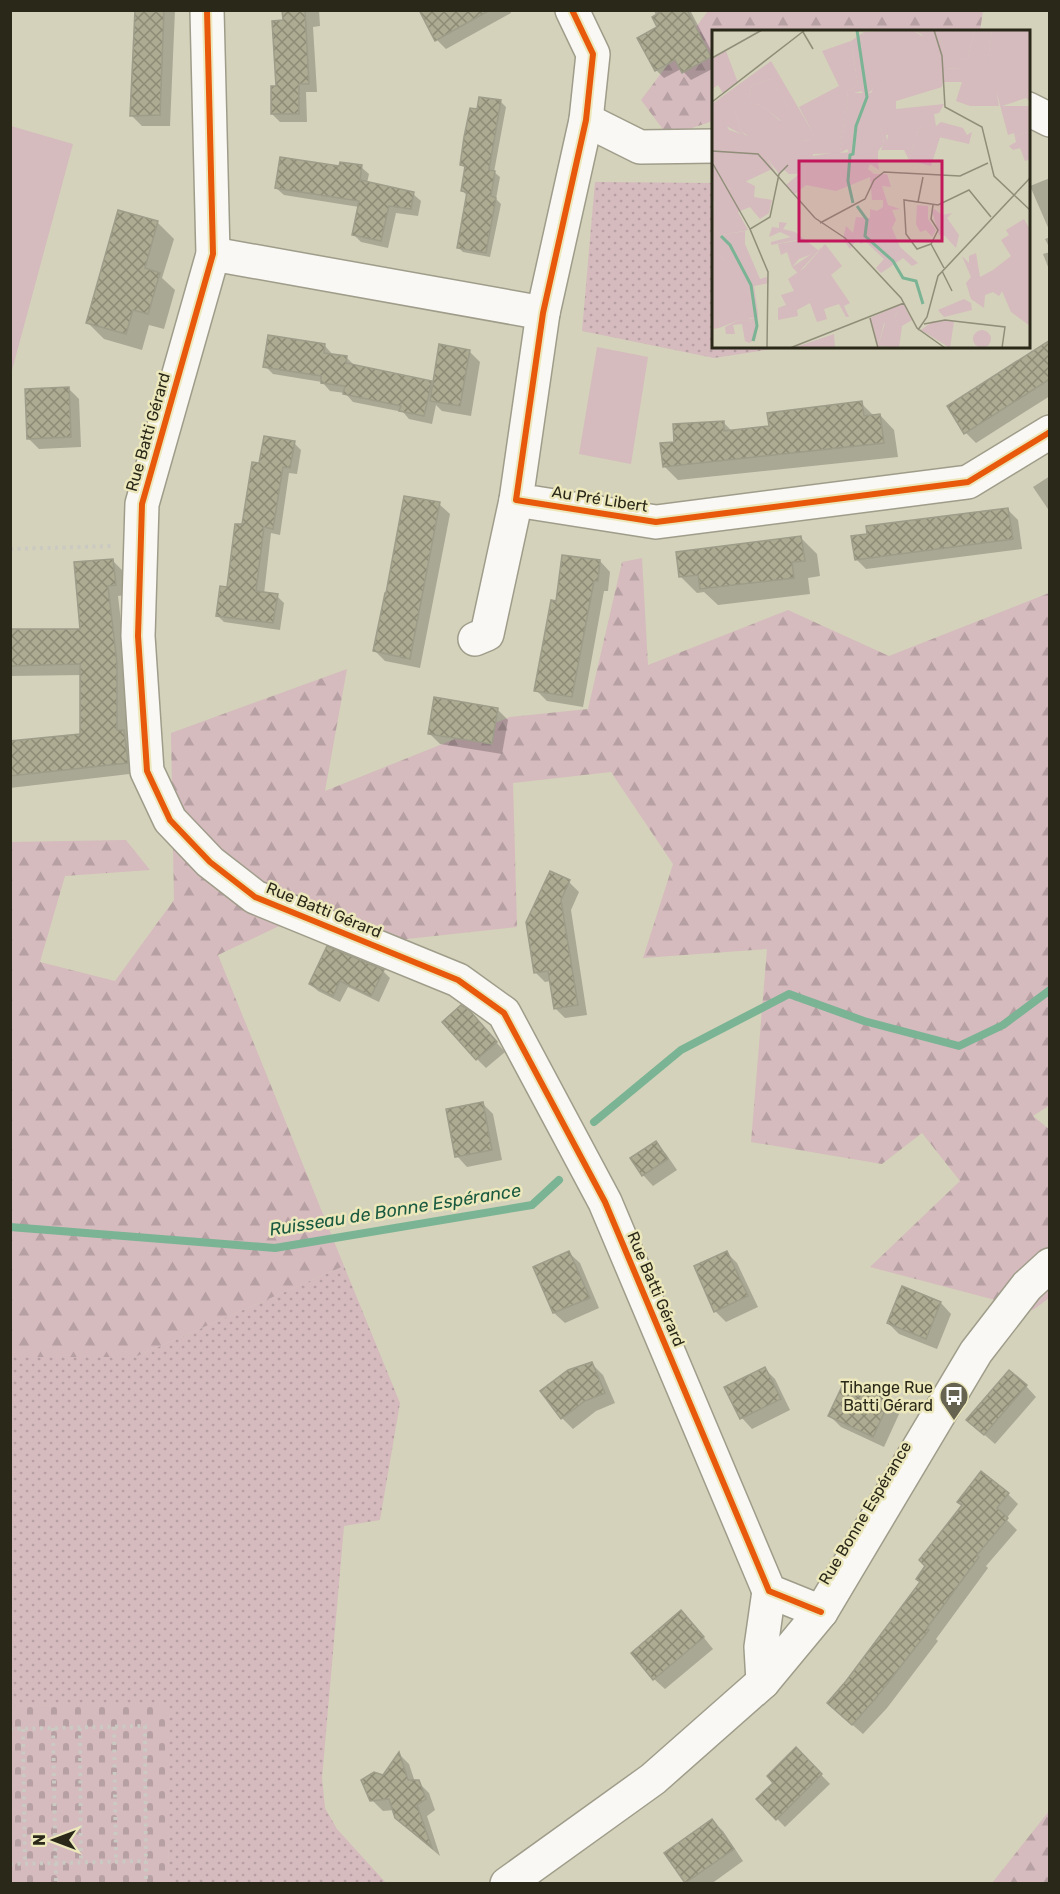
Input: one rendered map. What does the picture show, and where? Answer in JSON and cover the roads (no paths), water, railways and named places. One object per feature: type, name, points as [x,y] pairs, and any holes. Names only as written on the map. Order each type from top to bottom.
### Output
[{"type":"street","name":"Rue Batti Gérard","points":[[207,10],[213,254],[142,504],[138,636],[147,771],[170,820],[210,862],[255,897],[458,980],[504,1013],[604,1202],[768,1591]]},
{"type":"street","points":[[475,639],[487,634],[516,500],[543,313],[586,120],[593,54],[572,10]]},
{"type":"street","points":[[1030,110],[1050,120]]},
{"type":"street","points":[[586,120],[640,147],[712,146]]},
{"type":"street","points":[[213,254],[543,313]]},
{"type":"street","name":"Au Pré Libert","points":[[516,500],[656,522],[968,482],[1050,432]]},
{"type":"street","name":"Rue Bonne Espérance","points":[[507,1884],[653,1779],[763,1682],[821,1612],[976,1352],[1027,1286],[1050,1265]]},
{"type":"street","points":[[763,1682],[761,1647],[768,1591],[821,1612]]},
{"type":"waterway","points":[[594,1122],[681,1050],[789,994],[864,1021],[959,1046],[1003,1025],[1050,990]]},
{"type":"waterway","name":"Ruisseau de Bonne Espérance","points":[[10,1227],[275,1248],[532,1205],[559,1180]]},
{"type":"place","name":"Tihange Rue Batti Gérard","points":[[954,1422]]}]
